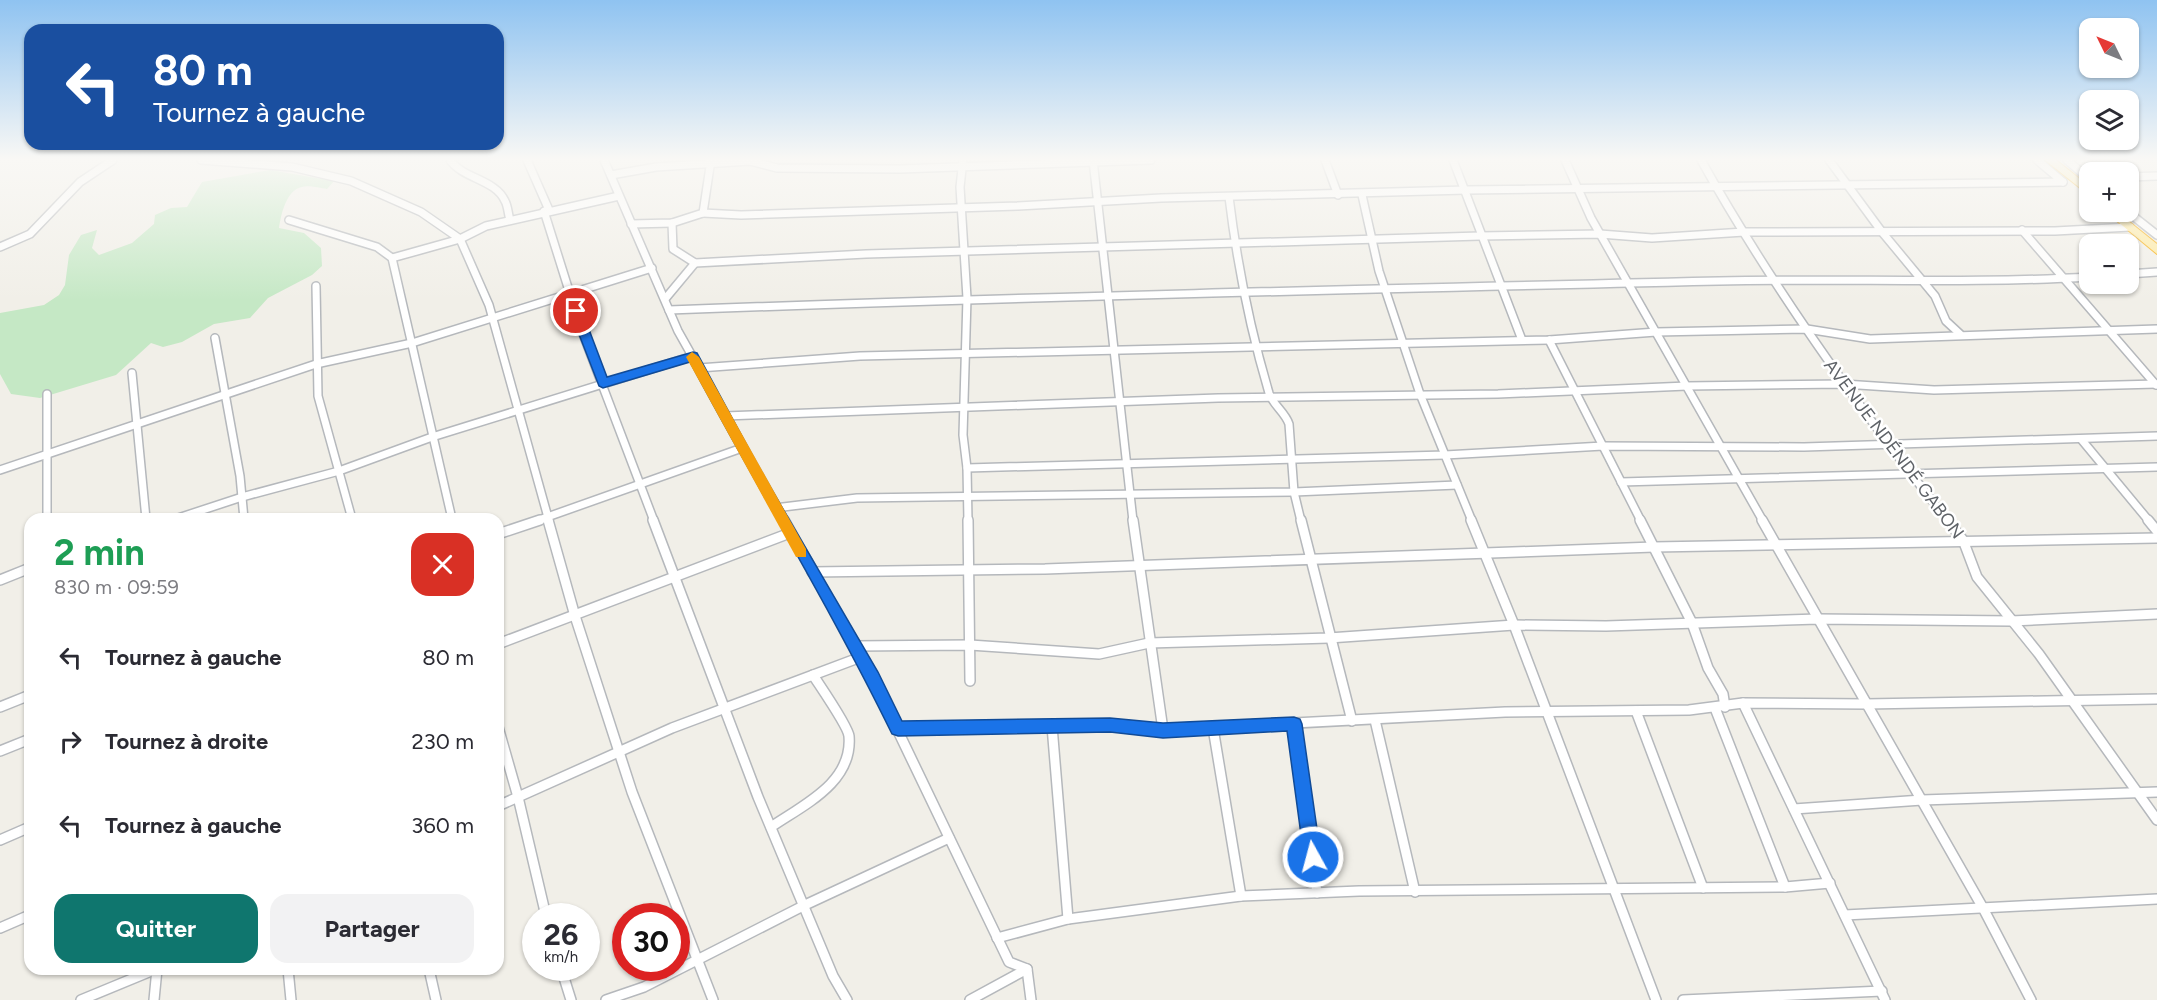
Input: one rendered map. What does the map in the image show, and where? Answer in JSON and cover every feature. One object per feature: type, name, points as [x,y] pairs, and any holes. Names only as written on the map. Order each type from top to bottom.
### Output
[{"type":"highway","points":[[2124,222],[2157,250]]},
{"type":"street","points":[[0,247],[30,234],[56,207]]},
{"type":"street","points":[[409,207],[421,212],[460,239],[493,318],[550,517],[575,616],[632,792],[699,959],[713,1000]]},
{"type":"street","points":[[505,207],[510,220]]},
{"type":"street","points":[[545,207],[581,329],[640,486],[771,827],[833,976],[847,1000]]},
{"type":"street","points":[[392,258],[460,239],[486,226],[563,207]]},
{"type":"street","points":[[624,207],[669,310],[699,368],[790,534],[855,646],[898,729],[1009,962],[1027,969]]},
{"type":"street","points":[[703,213],[704,207]]},
{"type":"street","points":[[632,224],[672,223],[703,213],[741,215],[993,207]]},
{"type":"street","points":[[1099,207],[1129,494],[1163,730]]},
{"type":"street","points":[[1229,207],[1234,243],[1270,397],[1286,415],[1291,436],[1290,458],[1294,492],[1329,638],[1352,721]]},
{"type":"street","points":[[1364,207],[1371,239],[1420,394],[1514,625],[1656,1000]]},
{"type":"street","points":[[1471,207],[1480,236],[1522,340]]},
{"type":"street","points":[[1586,207],[1983,908],[2031,1000]]},
{"type":"street","name":"AVENUE NDÉNDÉ GABON","points":[[1729,207],[1844,384],[1887,444],[1963,540],[1977,577],[2073,701],[2157,820]]},
{"type":"street","points":[[1863,207],[1935,296],[1946,321],[1960,334]]},
{"type":"street","points":[[963,208],[967,298],[963,406],[967,468],[970,681]]},
{"type":"street","points":[[289,220],[376,246],[392,258],[451,513]]},
{"type":"street","points":[[2139,220],[2157,235]]},
{"type":"street","points":[[672,223],[669,244],[672,250],[694,263],[1480,236],[1600,234],[1652,238],[1744,232],[2130,227]]},
{"type":"street","points":[[2145,225],[2157,225]]},
{"type":"street","points":[[2022,230],[2156,385]]},
{"type":"street","points":[[665,299],[694,263]]},
{"type":"street","points":[[0,470],[137,426],[316,364],[412,343],[652,268]]},
{"type":"street","points":[[2139,273],[2157,272]]},
{"type":"street","points":[[669,310],[967,298],[1386,288],[1500,288],[1775,280],[2079,278]]},
{"type":"street","points":[[316,286],[318,396],[350,513]]},
{"type":"street","points":[[699,368],[849,356],[1549,340],[1656,333],[1807,329],[1870,339],[1960,334],[2157,329]]},
{"type":"street","points":[[214,338],[226,394],[243,513]]},
{"type":"street","points":[[1549,340],[1692,623],[1708,668],[1723,694],[1720,708],[1785,886]]},
{"type":"street","points":[[193,513],[242,497],[339,471],[432,437],[693,356]]},
{"type":"street","points":[[132,373],[145,513]]},
{"type":"street","points":[[725,416],[1119,401],[1687,387],[1844,384],[1934,390],[2156,385]]},
{"type":"street","points":[[47,394],[47,513]]},
{"type":"street","points":[[967,468],[1445,455],[1603,446],[1722,448],[2157,436]]},
{"type":"street","points":[[2081,439],[2157,531]]},
{"type":"street","points":[[504,532],[640,486],[742,448]]},
{"type":"street","points":[[1621,482],[2157,467]]},
{"type":"street","points":[[776,508],[857,498],[1294,492],[1458,485]]},
{"type":"street","points":[[504,642],[790,534]]},
{"type":"street","points":[[812,572],[969,570],[1654,547],[2157,538]]},
{"type":"street","points":[[0,580],[24,570]]},
{"type":"street","points":[[855,646],[970,645],[1099,654],[1149,643],[1329,638],[1514,625],[1818,619],[2012,621],[2157,615]]},
{"type":"street","points":[[504,803],[726,708],[861,657]]},
{"type":"street","points":[[771,827],[831,785],[841,774],[849,734],[813,675]]},
{"type":"street","points":[[0,707],[24,697]]},
{"type":"street","points":[[898,729],[1110,725],[1163,730],[1546,711],[1720,708],[1743,705],[1743,703],[1866,704],[2157,699]]},
{"type":"street","points":[[1683,1000],[1884,996],[1743,703]]},
{"type":"street","points":[[1636,711],[1703,888]]},
{"type":"street","points":[[1375,720],[1415,892]]},
{"type":"street","points":[[1294,724],[1317,893]]},
{"type":"street","points":[[1052,726],[1068,919]]},
{"type":"street","points":[[1213,728],[1241,896]]},
{"type":"street","points":[[0,751],[24,741]]},
{"type":"street","points":[[504,748],[543,903]]},
{"type":"street","points":[[1794,809],[1922,800],[2157,792]]},
{"type":"street","points":[[0,840],[24,830]]},
{"type":"street","points":[[606,1000],[644,987],[805,905],[949,838]]},
{"type":"street","points":[[997,938],[1068,919],[1241,896],[1703,888],[1830,883]]},
{"type":"street","points":[[1845,915],[2157,899]]},
{"type":"street","points":[[0,928],[24,918]]},
{"type":"street","points":[[970,1000],[1027,969]]},
{"type":"street","points":[[1027,969],[1031,1000]]},
{"type":"street","points":[[81,1000],[142,975]]},
{"type":"street","points":[[154,1000],[156,975]]},
{"type":"street","points":[[289,975],[291,1000]]},
{"type":"street","points":[[430,975],[436,1000]]},
{"type":"street","points":[[565,981],[571,1000]]},
{"type":"green space","points":[[284,207],[279,228],[304,233],[321,248],[322,266],[312,275],[268,298],[250,318],[214,324],[182,342],[163,347],[151,343],[116,375],[40,398],[11,394],[0,374],[0,313],[44,305],[59,295],[65,285],[69,255],[81,235],[97,230],[92,248],[99,255],[132,243],[154,224],[155,215],[171,208]]},
{"type":"slow traffic","points":[[692,357],[801,553]]},
{"type":"route","points":[[576,311],[603,383],[693,356],[753,469],[872,677],[898,729],[1110,725],[1141,730],[1163,730],[1294,724],[1313,857]]}]
